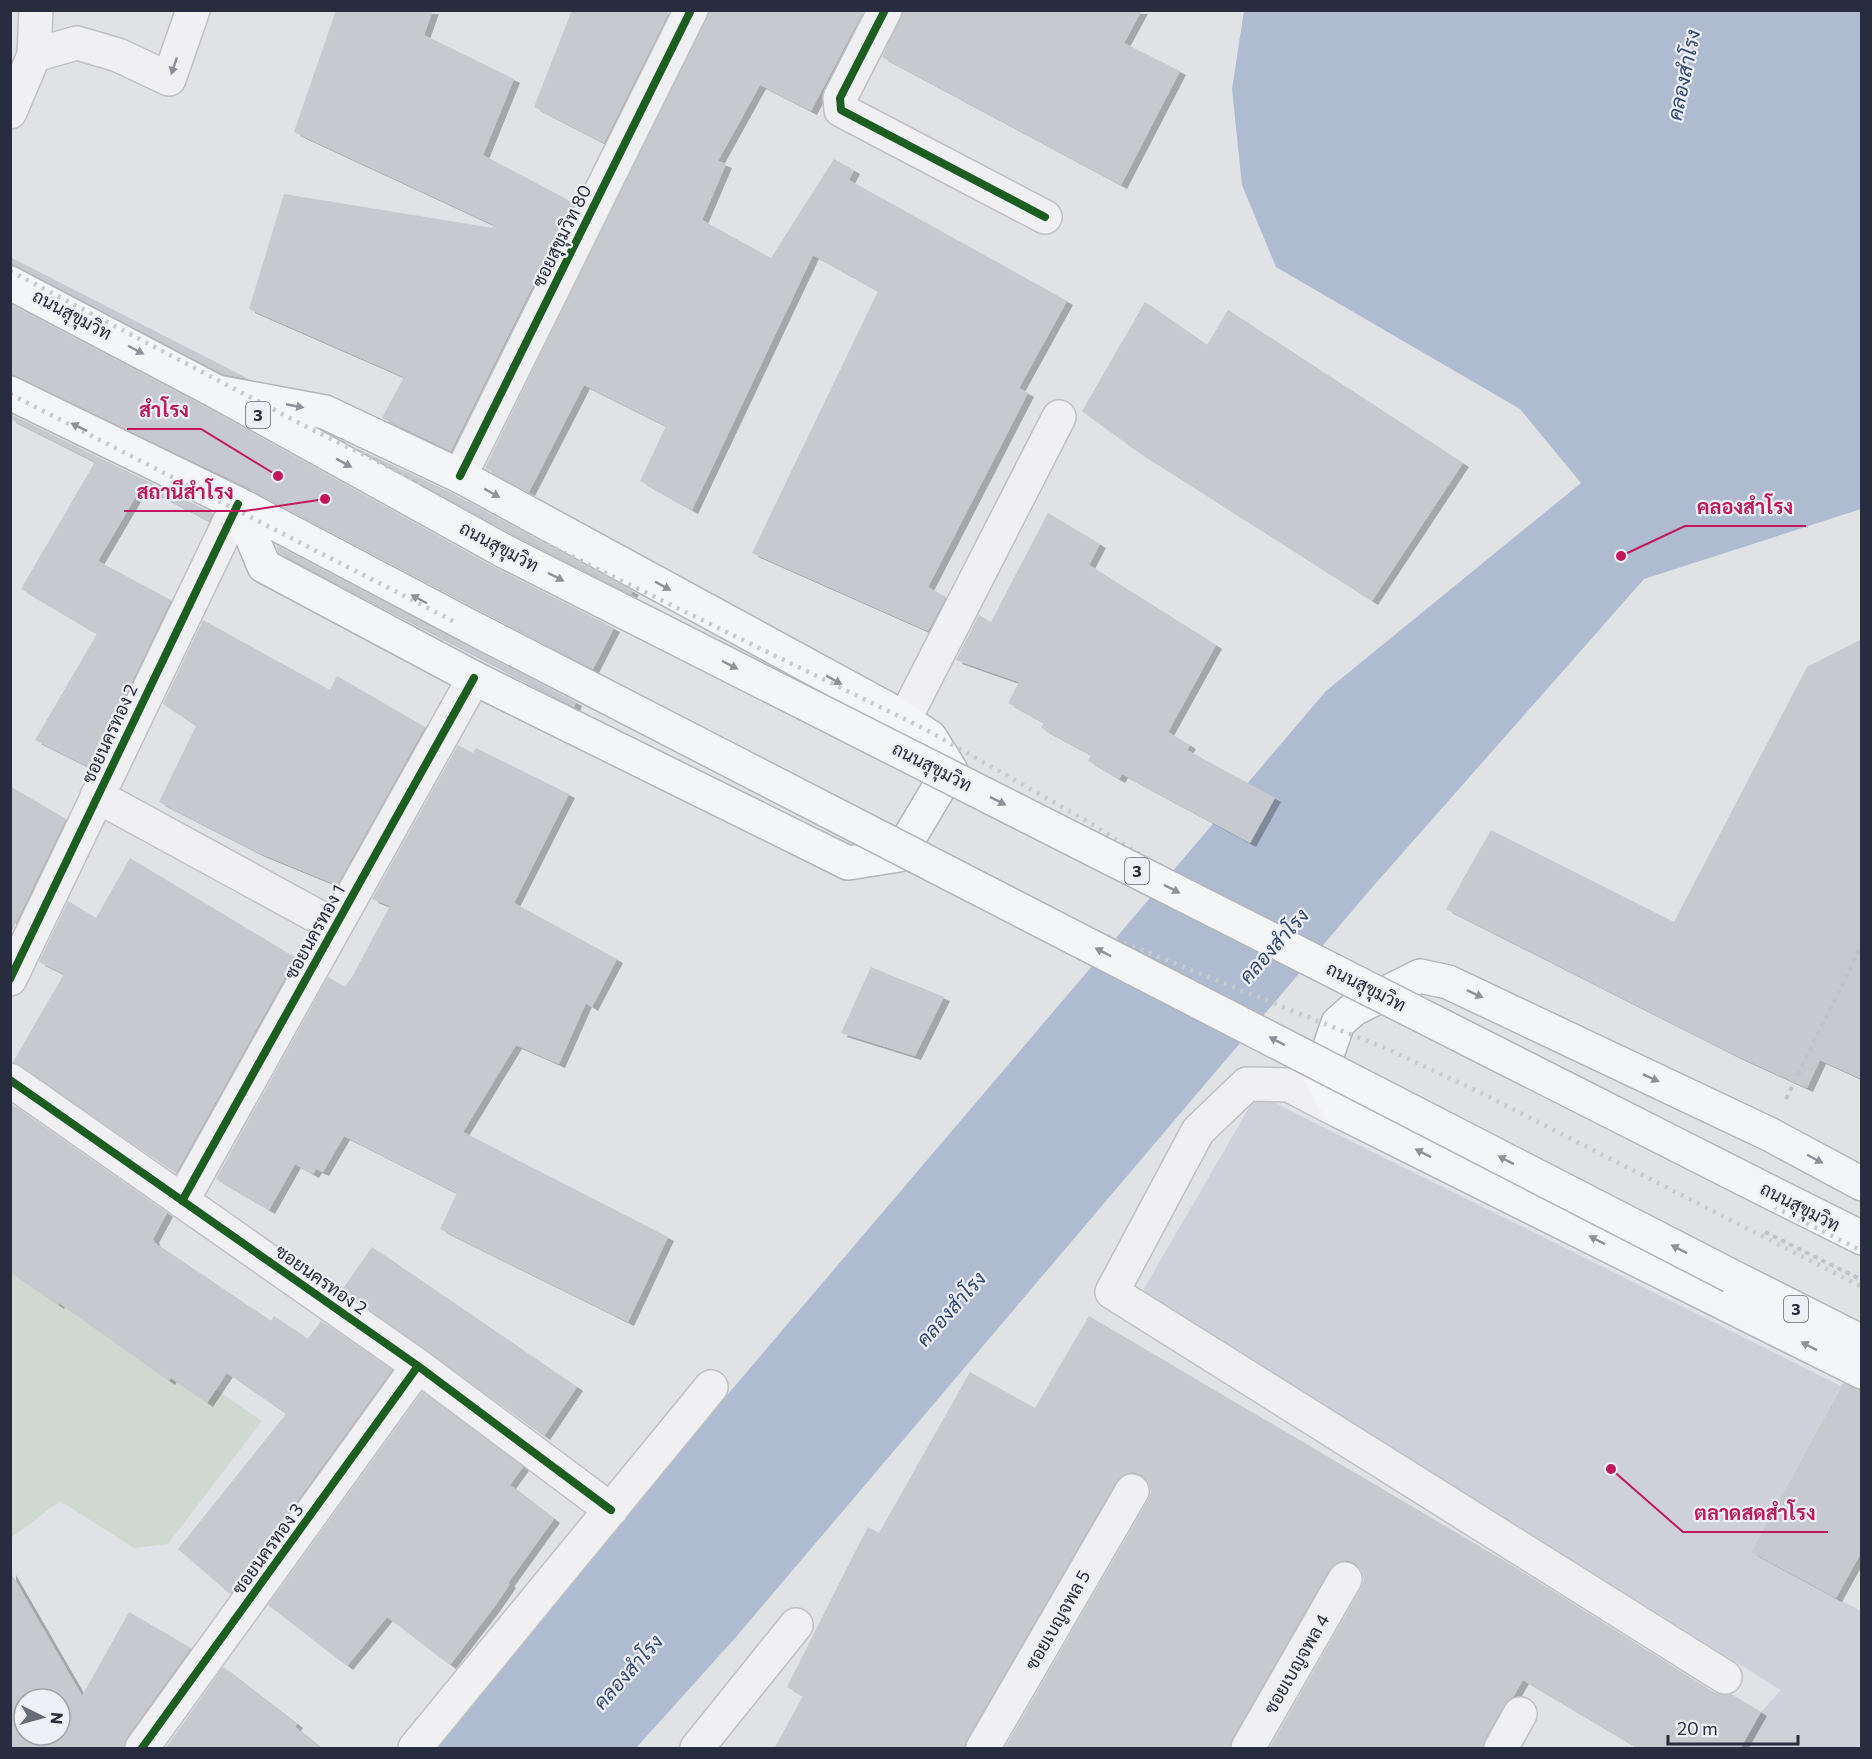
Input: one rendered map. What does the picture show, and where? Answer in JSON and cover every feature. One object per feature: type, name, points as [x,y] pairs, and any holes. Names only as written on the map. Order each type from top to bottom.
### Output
[{"type":"highway","name":"ถนนสุขุมวิท","points":[[10,283],[217,392],[504,551],[1862,1238]]},
{"type":"highway","points":[[217,392],[325,412],[460,476],[904,720],[930,738],[950,769],[899,855],[848,863],[474,678],[264,566],[238,504]]},
{"type":"highway","name":"3","points":[[10,393],[238,504],[471,627],[1862,1342]]},
{"type":"highway","points":[[1862,1184],[1769,1134],[1448,981],[1420,975],[1354,1009],[1338,1023],[1320,1075],[1341,1112],[1862,1372]]},
{"type":"street","points":[[10,112],[34,55],[36,10]]},
{"type":"street","points":[[34,55],[77,43],[118,55],[169,79],[193,10]]},
{"type":"street","name":"ซอยสุขุมวิท 80","points":[[460,476],[691,10]]},
{"type":"street","points":[[885,10],[840,98],[841,110],[1045,217]]},
{"type":"street","points":[[904,720],[1059,417]]},
{"type":"street","name":"ซอยนครทอง 2","points":[[10,979],[238,504]]},
{"type":"street","name":"ซอยนครทอง 1","points":[[182,1201],[474,678]]},
{"type":"street","points":[[97,796],[335,926]]},
{"type":"street","name":"ซอยนครทอง 2","points":[[10,1080],[418,1366],[610,1510]]},
{"type":"street","points":[[1341,1112],[1289,1085],[1247,1084],[1198,1131],[1112,1292],[1725,1677]]},
{"type":"street","name":"ซอยนครทอง 3","points":[[142,1749],[418,1366]]},
{"type":"street","points":[[415,1749],[711,1387]]},
{"type":"street","name":"ซอยเบญจพล 5","points":[[983,1749],[1132,1491]]},
{"type":"street","name":"ซอยเบญจพล 4","points":[[1248,1749],[1345,1579]]},
{"type":"street","points":[[697,1749],[796,1625]]},
{"type":"street","points":[[1502,1749],[1520,1714]]},
{"type":"path","points":[[1769,1134],[1862,944]]},
{"type":"shaded area","points":[[1257,1094],[1841,1386],[1751,1552],[1861,1611],[1861,1748],[1740,1748],[1761,1712],[1781,1690],[1142,1292]]},
{"type":"shaded area","points":[[10,1248],[262,1421],[168,1544],[134,1548],[60,1501],[11,1538]]},
{"type":"water","points":[[1244,11],[1861,11],[1861,509],[1644,579],[1369,891],[736,1637],[636,1748],[427,1748],[1326,691],[1581,483],[1520,409],[1276,267],[1242,185],[1232,89]]},
{"type":"building","points":[[336,10],[433,10],[424,35],[514,79],[483,155],[574,203],[451,451],[382,418],[404,377],[249,309],[284,194],[493,228],[494,225],[294,132]]},
{"type":"building","points":[[572,10],[670,10],[604,143],[534,107]]},
{"type":"building","points":[[709,10],[864,10],[811,111],[760,85],[718,161],[726,164],[702,220],[771,258],[834,159],[854,170],[849,180],[1067,301],[1019,388],[1028,393],[928,587],[946,597],[928,631],[752,553],[878,291],[813,255],[692,510],[640,481],[666,426],[584,385],[529,492],[485,468]]},
{"type":"building","points":[[903,10],[1142,10],[1124,43],[1180,71],[1121,185],[882,57]]},
{"type":"building","points":[[10,257],[249,379],[223,374],[10,264]]},
{"type":"building","points":[[1145,302],[1207,345],[1228,310],[1463,463],[1372,601],[1135,450],[1082,411]]},
{"type":"building","points":[[10,304],[208,408],[496,568],[614,628],[593,669],[247,487],[10,375]]},
{"type":"building","points":[[10,414],[213,513],[209,521],[142,486],[98,561],[171,600],[91,768],[35,740],[97,634],[21,589],[95,462],[10,419]]},
{"type":"building","points":[[354,447],[452,493],[633,591],[631,594],[513,534]]},
{"type":"building","points":[[1048,513],[1100,544],[1089,565],[1216,645],[1168,732],[1190,745],[1187,750],[1275,798],[1250,843],[1122,774],[1119,779],[1088,761],[1091,755],[1041,728],[1044,723],[1008,703],[1019,682],[956,660],[979,615],[991,622]]},
{"type":"building","points":[[276,545],[576,702],[574,707],[279,553]]},
{"type":"building","points":[[203,620],[330,690],[337,676],[425,727],[337,885],[259,853],[159,802],[196,726],[163,704]]},
{"type":"building","points":[[1862,639],[1862,1079],[1820,1060],[1807,1088],[1735,1055],[1446,909],[1491,830],[1674,922],[1807,667]]},
{"type":"building","points":[[458,745],[473,753],[476,748],[569,794],[514,903],[617,959],[592,1007],[586,1003],[559,1064],[516,1045],[463,1132],[668,1237],[628,1322],[440,1229],[457,1193],[344,1136],[323,1172],[316,1169],[313,1174],[295,1164],[269,1210],[216,1179],[328,977],[345,987],[352,977],[390,906],[372,899]]},
{"type":"building","points":[[10,786],[66,819],[10,935]]},
{"type":"building","points":[[130,858],[296,958],[176,1173],[13,1062],[64,974],[39,962],[68,901],[96,918]]},
{"type":"building","points":[[871,967],[944,997],[915,1056],[841,1033]]},
{"type":"building","points":[[10,1103],[167,1213],[153,1239],[155,1243],[271,1321],[274,1316],[308,1339],[321,1321],[392,1370],[230,1594],[178,1549],[286,1414],[227,1373],[207,1403],[171,1378],[169,1381],[59,1303],[58,1305],[10,1272]]},
{"type":"building","points":[[372,1247],[577,1387],[544,1436],[342,1290]]},
{"type":"building","points":[[1089,1316],[1513,1566],[1715,1693],[1731,1694],[1761,1712],[1740,1749],[1639,1749],[1523,1680],[1513,1697],[1504,1705],[1482,1749],[1269,1749],[1361,1588],[1364,1580],[1361,1570],[1355,1563],[1346,1560],[1336,1563],[1329,1570],[1232,1739],[1229,1749],[1004,1749],[1148,1500],[1151,1492],[1148,1482],[1142,1475],[1133,1472],[1123,1475],[1116,1482],[967,1739],[964,1749],[774,1749],[803,1696],[787,1687],[868,1527],[879,1533],[970,1372],[1035,1408]]},
{"type":"building","points":[[1843,1383],[1862,1390],[1862,1551],[1836,1598],[1751,1552]]},
{"type":"building","points":[[422,1392],[523,1467],[510,1485],[554,1519],[508,1583],[510,1584],[495,1606],[450,1665],[387,1617],[347,1666],[268,1605]]},
{"type":"building","points":[[10,1571],[82,1696],[129,1612],[191,1648],[127,1737],[124,1749],[10,1749]]},
{"type":"building","points":[[223,1667],[297,1724],[295,1727],[322,1749],[165,1749]]},
{"type":"railway","points":[[10,271],[307,427],[923,728],[1085,820],[1194,888],[1375,995],[1705,1172],[1862,1251]]},
{"type":"railway","points":[[10,394],[834,816],[1075,923],[1392,1051],[1481,1093],[1862,1287]]},
{"type":"cycle path","points":[[460,476],[691,10]]},
{"type":"cycle path","points":[[885,10],[840,98],[841,110],[1045,217]]},
{"type":"cycle path","points":[[10,979],[238,504]]},
{"type":"cycle path","points":[[182,1201],[474,678]]},
{"type":"cycle path","points":[[10,1080],[418,1366],[611,1510]]},
{"type":"cycle path","points":[[142,1748],[418,1366]]},
{"type":"place","name":"สำโรง","points":[[278,476]]},
{"type":"place","name":"สถานีสำโรง","points":[[325,499]]},
{"type":"place","name":"คลองสำโรง","points":[[1621,556]]},
{"type":"place","name":"ตลาดสดสำโรง","points":[[1611,1469]]}]
